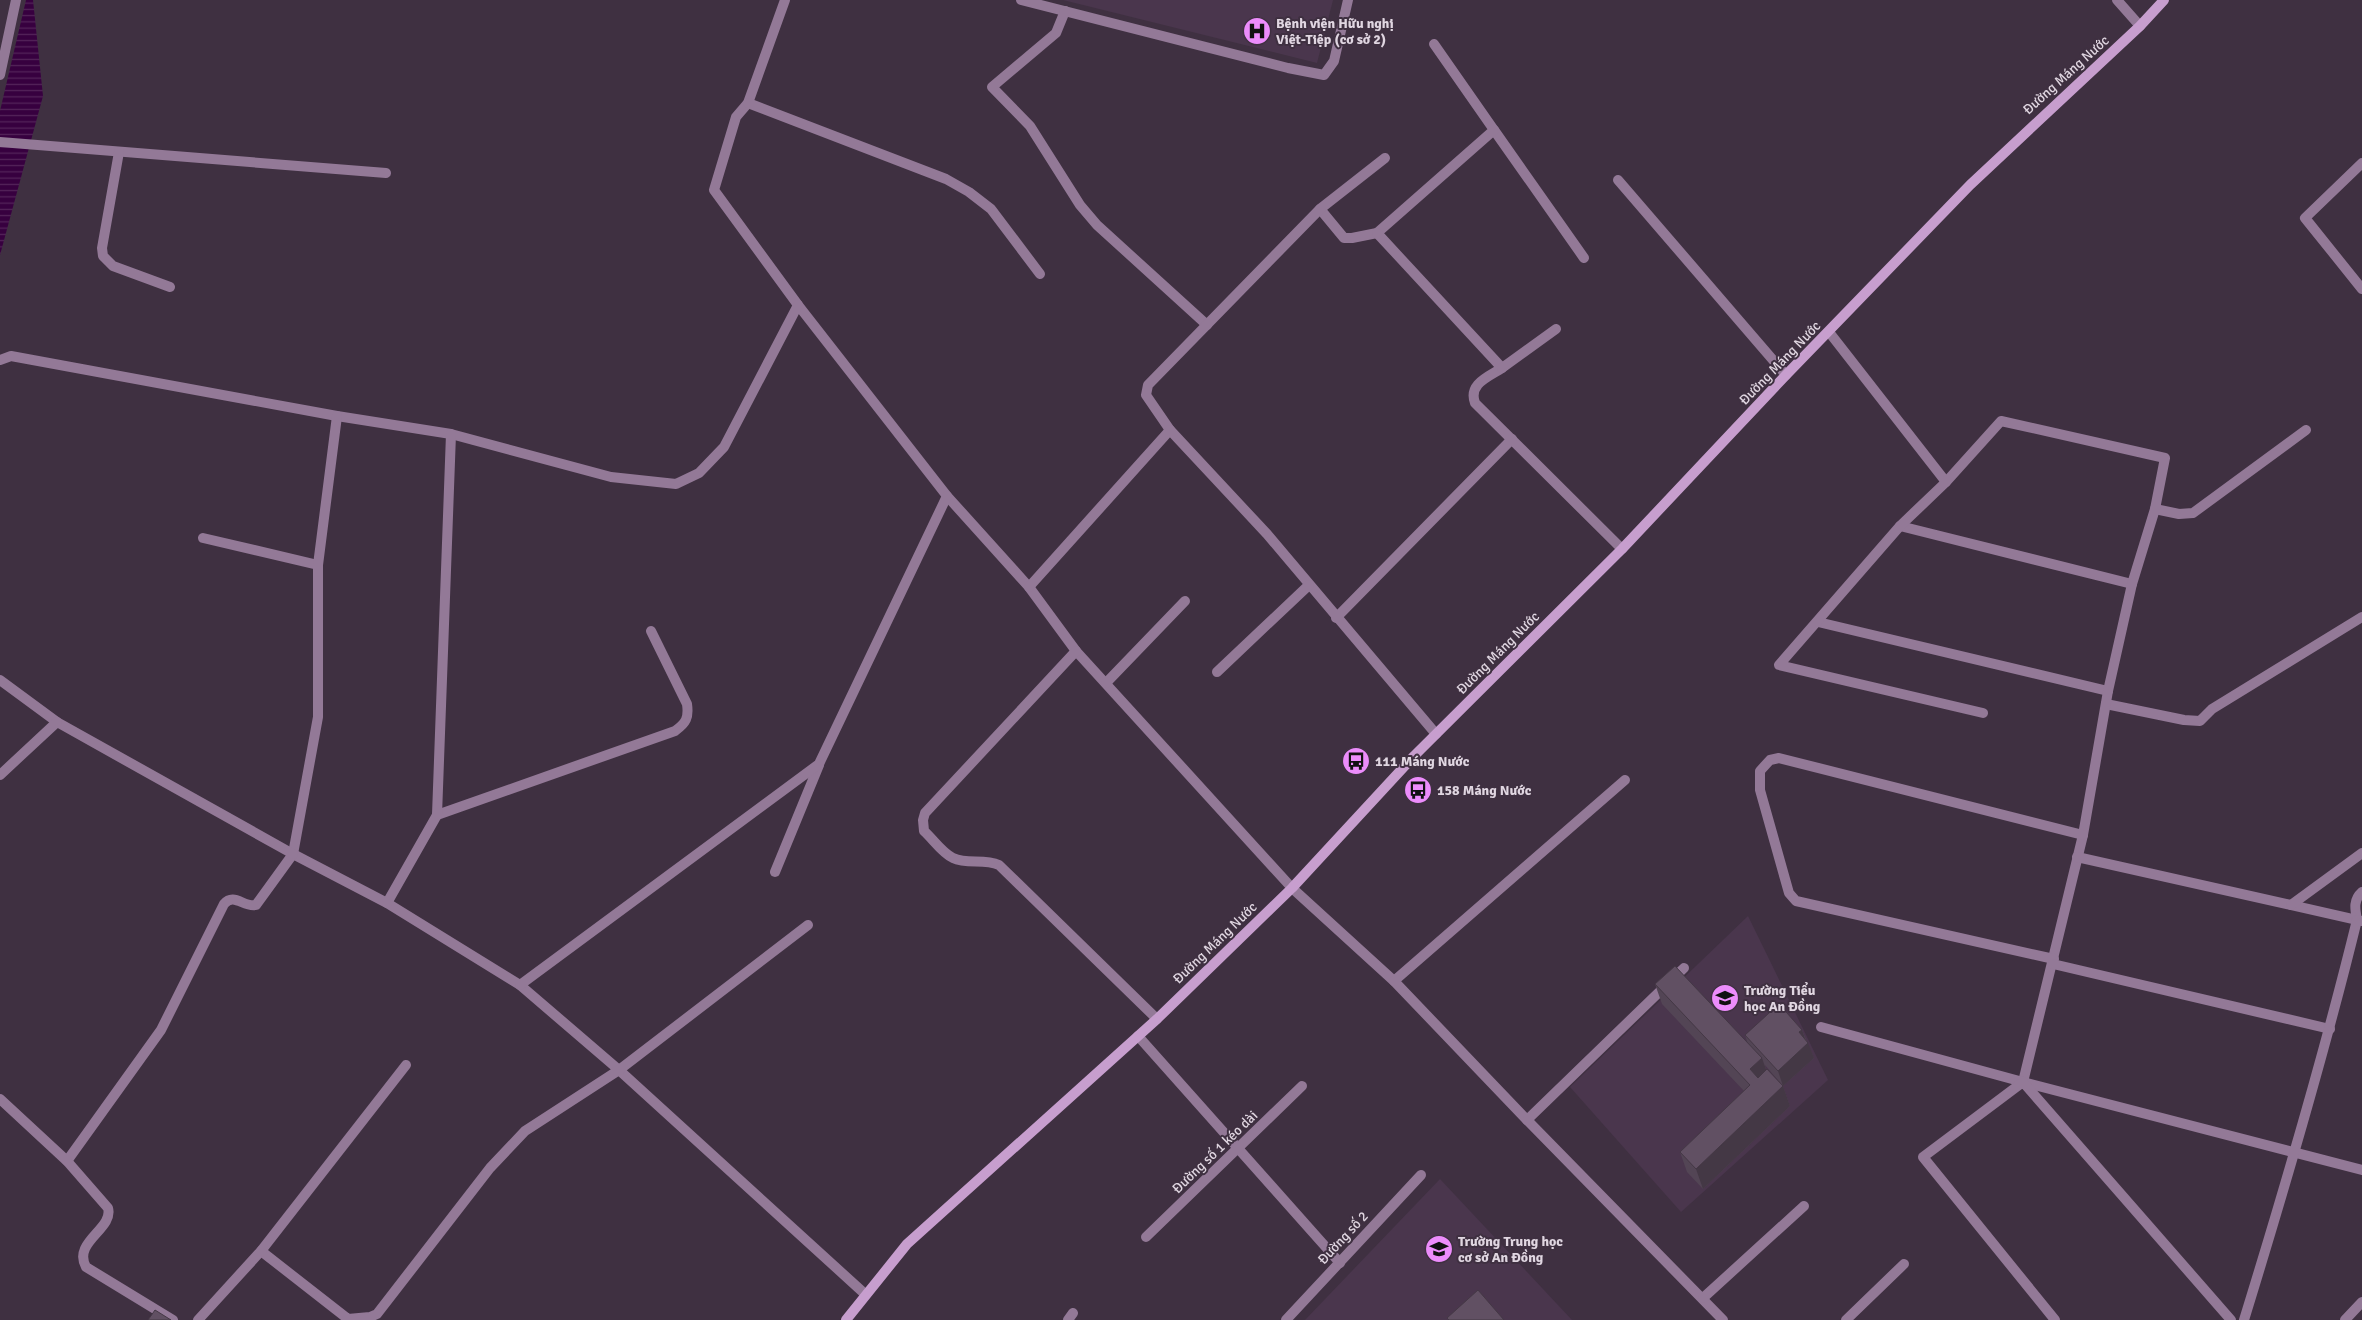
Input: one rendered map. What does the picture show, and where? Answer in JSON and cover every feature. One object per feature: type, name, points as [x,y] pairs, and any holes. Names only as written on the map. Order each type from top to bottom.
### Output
[{"type":"main road","name":"Đường Máng Nước","points":[[846,1320],[907,1244],[1157,1019],[1292,888],[1436,734],[1622,549],[1786,375],[1970,185],[2140,26],[2164,0]]},
{"type":"street","points":[[0,75],[16,0]]},
{"type":"street","points":[[785,0],[748,103],[736,117],[714,190],[798,305],[946,496],[1030,587],[1076,651],[1292,888],[1394,981],[1723,1320]]},
{"type":"street","points":[[1021,0],[1288,68],[1324,75],[1334,61],[1348,0]]},
{"type":"street","points":[[2117,0],[2140,26]]},
{"type":"street","points":[[1066,11],[1056,33],[992,87],[1030,126],[1080,205],[1097,225],[1207,325]]},
{"type":"street","points":[[1434,44],[1584,258]]},
{"type":"street","points":[[748,103],[914,165],[954,183],[991,209],[1040,274]]},
{"type":"street","points":[[1320,209],[1344,238],[1378,233],[1494,130]]},
{"type":"street","points":[[0,142],[386,173]]},
{"type":"street","points":[[119,152],[102,248],[103,256],[113,266],[170,287]]},
{"type":"street","points":[[1385,158],[1320,209],[1148,385],[1146,395],[1170,430],[1267,534],[1336,618],[1436,734]]},
{"type":"street","points":[[2362,164],[2305,218],[2362,288]]},
{"type":"street","points":[[1618,180],[1786,375]]},
{"type":"street","points":[[1378,233],[1502,368]]},
{"type":"street","points":[[0,360],[10,356],[337,416],[451,434],[611,477],[676,484],[699,473],[724,447],[798,305]]},
{"type":"street","points":[[1556,329],[1502,368],[1478,382],[1473,389],[1473,397],[1475,403],[1622,549]]},
{"type":"street","points":[[1829,332],[1946,482]]},
{"type":"street","points":[[67,1161],[160,1030],[224,904],[230,899],[234,899],[246,904],[256,905],[293,854],[318,717],[318,565],[337,416]]},
{"type":"street","points":[[1983,712],[1779,665],[1900,526],[1946,482],[2002,421],[2164,458],[2155,508],[2132,584],[2108,692],[2083,835],[2054,962],[2023,1082],[1923,1157],[2055,1320]]},
{"type":"street","points":[[1030,587],[1170,430]]},
{"type":"street","points":[[2155,508],[2179,514],[2193,513],[2306,430]]},
{"type":"street","points":[[387,902],[437,815],[451,434]]},
{"type":"street","points":[[1336,618],[1512,439]]},
{"type":"street","points":[[775,872],[820,764],[946,496]]},
{"type":"street","points":[[1900,526],[2132,584]]},
{"type":"street","points":[[203,538],[318,565]]},
{"type":"street","points":[[1217,672],[1309,585]]},
{"type":"street","points":[[1106,683],[1185,602]]},
{"type":"street","points":[[2106,704],[2184,720],[2200,721],[2212,709],[2362,617]]},
{"type":"street","points":[[1818,622],[2108,692]]},
{"type":"street","points":[[437,815],[675,731],[684,724],[688,716],[687,704],[651,630]]},
{"type":"street","points":[[1076,651],[925,813],[922,825],[924,831],[952,858],[990,860],[999,865],[1157,1019]]},
{"type":"street","points":[[0,680],[56,722],[293,854],[387,902],[520,985],[618,1070],[865,1294]]},
{"type":"street","points":[[0,775],[56,722]]},
{"type":"street","points":[[2083,835],[1779,758],[1770,760],[1760,771],[1760,790],[1789,893],[1796,901],[2330,1029]]},
{"type":"street","points":[[520,985],[820,764]]},
{"type":"street","points":[[1394,981],[1625,780]]},
{"type":"street","points":[[2291,905],[2362,853]]},
{"type":"street","points":[[2077,857],[2360,921]]},
{"type":"street","points":[[2244,1320],[2296,1153],[2360,921],[2354,906],[2358,895],[2362,892]]},
{"type":"street","points":[[260,1251],[348,1319],[364,1318],[377,1314],[490,1168],[525,1131],[618,1070],[808,925]]},
{"type":"street","points":[[1527,1120],[1684,968]]},
{"type":"street","points":[[1821,1027],[2023,1082],[2362,1170]]},
{"type":"street","points":[[1138,1036],[1340,1262]]},
{"type":"street","points":[[198,1320],[260,1251],[406,1065]]},
{"type":"street","points":[[2023,1082],[2230,1320]]},
{"type":"street","name":"Đường số 1 kéo dài","points":[[1146,1237],[1302,1086]]},
{"type":"street","points":[[0,1099],[67,1161],[109,1211],[106,1219],[84,1249],[83,1258],[86,1267],[173,1320]]},
{"type":"street","name":"Đường số 2","points":[[1286,1320],[1420,1175]]},
{"type":"street","points":[[1703,1298],[1804,1206]]},
{"type":"street","points":[[1846,1320],[1904,1264]]},
{"type":"street","points":[[2345,1320],[2362,1302]]},
{"type":"shaded area","points":[[26,0],[33,0],[43,96],[0,255],[0,111]]},
{"type":"shaded area","name":"Bệnh viện Hữu nghị Việt-Tiệp (cơ sở 2)","points":[[1063,0],[1333,0],[1317,63]]},
{"type":"shaded area","name":"Trường Tiểu học An Đồng","points":[[1748,916],[1828,1080],[1681,1212],[1570,1087]]},
{"type":"shaded area","name":"Trường Trung học cơ sở An Đồng","points":[[1440,1179],[1572,1320],[1305,1320]]},
{"type":"building","points":[[1675,966],[1762,1058],[1750,1069],[1758,1078],[1767,1069],[1783,1086],[1696,1169],[1680,1152],[1750,1085],[1655,984]]},
{"type":"building","points":[[1779,1004],[1802,1030],[1799,1032],[1808,1043],[1778,1071],[1745,1035]]},
{"type":"building","points":[[1478,1290],[1504,1320],[1449,1320],[1447,1318]]},
{"type":"building","points":[[155,1310],[171,1320],[148,1320]]},
{"type":"place","name":"Bệnh viện Hữu nghị Việt-Tiệp (cơ sở 2)","points":[[1257,31]]},
{"type":"place","name":"111 Máng Nước","points":[[1356,761]]},
{"type":"place","name":"158 Máng Nước","points":[[1418,790]]},
{"type":"place","name":"Trường Tiểu học An Đồng","points":[[1725,998]]},
{"type":"place","name":"Trường Trung học cơ sở An Đồng","points":[[1439,1249]]}]
